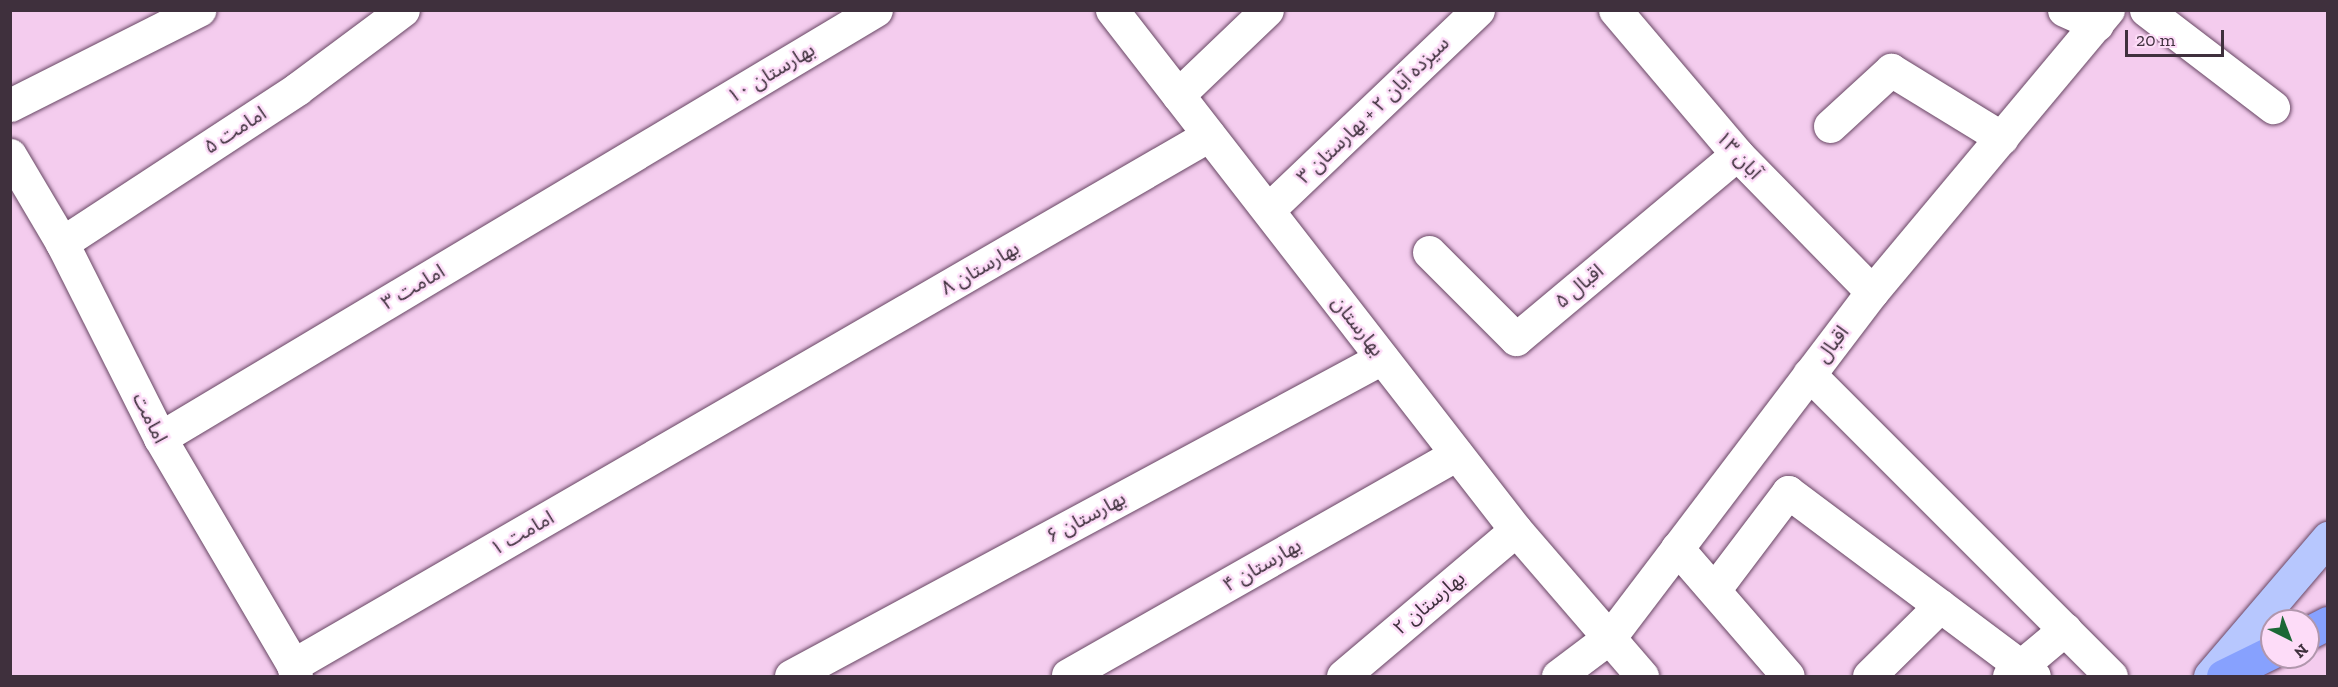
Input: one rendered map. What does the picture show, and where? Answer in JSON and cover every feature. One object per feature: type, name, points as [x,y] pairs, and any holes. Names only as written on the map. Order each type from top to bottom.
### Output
[{"type":"highway","points":[[2223,676],[2260,658]]},
{"type":"main road","points":[[2210,676],[2328,538]]},
{"type":"street","points":[[10,105],[199,10]]},
{"type":"street","name":"امامت ۵","points":[[62,243],[297,89],[403,10]]},
{"type":"street","name":"بهارستان ۱۰","points":[[667,136],[876,10]]},
{"type":"street","name":"بهارستان","points":[[1112,10],[1516,530],[1642,676]]},
{"type":"street","points":[[1178,95],[1267,10]]},
{"type":"street","name":"سیزده آبان ۲ + بهارستان ۳","points":[[1268,210],[1478,10]]},
{"type":"street","points":[[2064,10],[2103,18]]},
{"type":"street","points":[[2146,10],[2273,107]]},
{"type":"street","name":"۱۳ آبان","points":[[1619,12],[1737,154],[1872,292]]},
{"type":"street","name":"اقبال","points":[[1558,676],[1610,637],[1872,292],[2103,18]]},
{"type":"street","points":[[1830,126],[1891,70],[2002,138]]},
{"type":"street","name":"بهارستان ۸","points":[[751,400],[1209,135]]},
{"type":"street","name":"امامت ۳","points":[[160,438],[667,136]]},
{"type":"street","name":"اقبال ۵","points":[[1429,252],[1516,339],[1737,154]]},
{"type":"street","name":"امامت","points":[[10,155],[62,243],[160,438],[295,671]]},
{"type":"street","name":"بهارستان ۶","points":[[790,676],[1382,358]]},
{"type":"street","points":[[1809,374],[2110,676]]},
{"type":"street","name":"امامت ۱","points":[[295,671],[751,400]]},
{"type":"street","name":"بهارستان ۴","points":[[1068,675],[1457,454]]},
{"type":"street","points":[[1714,590],[1788,492],[1940,606],[2021,673],[2065,629]]},
{"type":"street","name":"بهارستان ۲","points":[[1342,676],[1516,530]]},
{"type":"street","points":[[1677,548],[1788,676]]},
{"type":"street","points":[[1869,676],[1940,606]]}]
